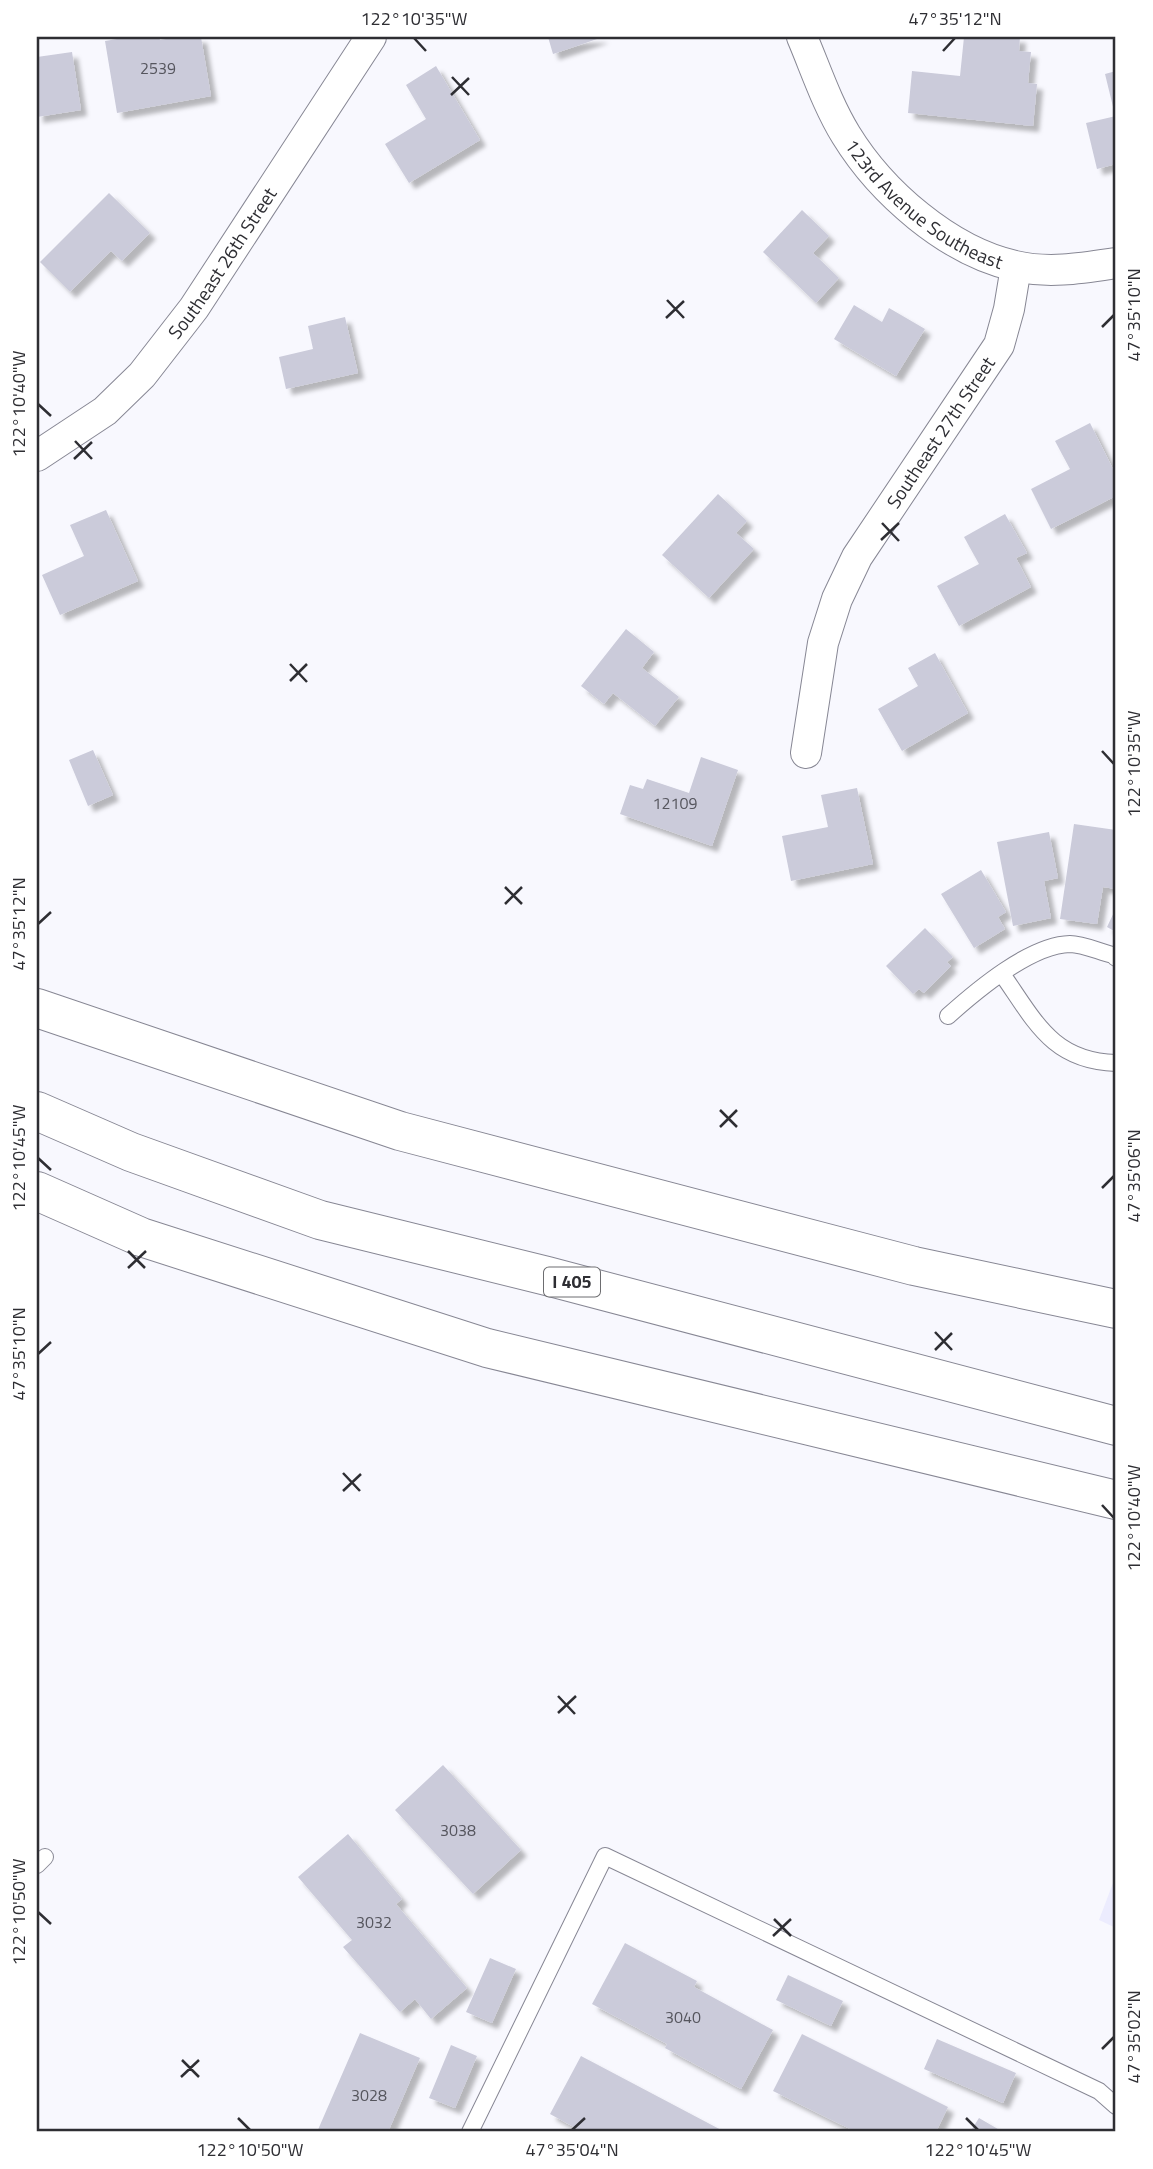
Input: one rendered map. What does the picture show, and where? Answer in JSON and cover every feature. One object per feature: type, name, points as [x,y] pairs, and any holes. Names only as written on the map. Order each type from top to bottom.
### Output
[{"type":"highway","points":[[37,1008],[400,1131],[914,1266],[1116,1309]]},
{"type":"highway","name":"I 405","points":[[37,1111],[131,1152],[320,1220],[547,1276],[1116,1426]]},
{"type":"highway","points":[[37,1191],[141,1237],[487,1348],[1116,1500]]},
{"type":"street","name":"Southeast 26th Street","points":[[37,456],[105,411],[142,375],[194,308],[371,37]]},
{"type":"street","name":"123rd Avenue Southeast","points":[[802,37],[846,135],[873,173],[939,233],[976,253],[1016,267],[1068,270],[1116,263]]},
{"type":"street","name":"Southeast 27th Street","points":[[806,753],[823,643],[837,599],[857,557],[999,345],[1009,309],[1016,267]]},
{"type":"lane","points":[[948,1016],[1002,974],[1046,949],[1072,944],[1116,958]]},
{"type":"lane","points":[[1002,974],[1041,1030],[1065,1051],[1100,1063],[1116,1063]]},
{"type":"lane","points":[[470,2132],[605,1856],[1098,2091],[1116,2106]]},
{"type":"shaded area","points":[[1116,1875],[1116,1928],[1099,1920]]},
{"type":"building","points":[[129,37],[159,37],[160,40],[201,37],[211,96],[117,113],[105,41]]},
{"type":"building","points":[[548,37],[603,37],[553,54]]},
{"type":"building","points":[[964,37],[1020,37],[1019,51],[1031,52],[1028,83],[1037,84],[1033,126],[908,113],[912,71],[960,76]]},
{"type":"building","points":[[72,52],[81,110],[37,117],[37,57]]},
{"type":"building","points":[[436,66],[480,140],[409,183],[385,144],[426,119],[406,85]]},
{"type":"building","points":[[1116,71],[1116,115],[1115,115],[1105,74]]},
{"type":"building","points":[[1116,116],[1116,164],[1097,169],[1086,123]]},
{"type":"building","points":[[109,193],[150,233],[122,261],[111,251],[70,292],[40,262]]},
{"type":"building","points":[[802,210],[829,236],[813,253],[839,278],[816,303],[763,252]]},
{"type":"building","points":[[854,305],[882,322],[889,308],[925,329],[896,376],[834,339]]},
{"type":"building","points":[[345,317],[358,373],[286,389],[279,357],[313,349],[308,326]]},
{"type":"building","points":[[1090,423],[1116,475],[1116,496],[1051,529],[1031,489],[1070,469],[1055,441]]},
{"type":"building","points":[[718,494],[747,521],[736,533],[754,549],[709,598],[662,555]]},
{"type":"building","points":[[106,510],[138,581],[60,615],[42,575],[84,556],[70,525]]},
{"type":"building","points":[[1005,514],[1027,553],[1016,558],[1031,587],[959,626],[937,586],[979,564],[964,537]]},
{"type":"building","points":[[626,629],[654,652],[642,668],[679,697],[655,726],[613,693],[604,704],[581,686]]},
{"type":"building","points":[[935,653],[968,713],[902,751],[878,709],[918,686],[908,668]]},
{"type":"building","points":[[93,750],[113,795],[88,806],[69,760]]},
{"type":"building","points":[[701,757],[738,770],[712,846],[620,814],[630,785],[643,789],[647,779],[689,793]]},
{"type":"building","points":[[857,788],[873,864],[791,881],[782,836],[828,827],[821,795]]},
{"type":"building","points":[[1074,824],[1116,830],[1116,889],[1103,887],[1097,924],[1060,919]]},
{"type":"building","points":[[1049,832],[1058,878],[1044,881],[1051,918],[1013,926],[997,842]]},
{"type":"building","points":[[981,870],[1006,912],[998,917],[1005,929],[974,948],[941,894]]},
{"type":"building","points":[[1116,908],[1116,932],[1107,927]]},
{"type":"building","points":[[925,928],[953,957],[947,962],[951,966],[924,993],[919,989],[913,994],[886,966]]},
{"type":"building","points":[[443,1765],[521,1850],[473,1894],[395,1810]]},
{"type":"building","points":[[348,1834],[402,1899],[396,1904],[467,1988],[431,2019],[415,1999],[400,2012],[343,1947],[352,1940],[298,1877]]},
{"type":"building","points":[[625,1943],[697,1981],[694,1987],[773,2030],[741,2089],[665,2048],[667,2044],[592,2004]]},
{"type":"building","points":[[490,1958],[516,1969],[492,2023],[466,2012]]},
{"type":"building","points":[[788,1975],[843,2001],[831,2026],[776,2000]]},
{"type":"building","points":[[360,2033],[420,2058],[388,2132],[317,2132]]},
{"type":"building","points":[[802,2034],[948,2107],[936,2132],[856,2132],[773,2091]]},
{"type":"building","points":[[937,2039],[1016,2073],[1003,2103],[924,2069]]},
{"type":"building","points":[[451,2045],[477,2056],[455,2108],[429,2098]]},
{"type":"building","points":[[581,2056],[725,2132],[583,2132],[550,2114]]},
{"type":"building","points":[[979,2118],[1003,2132],[970,2132]]}]
